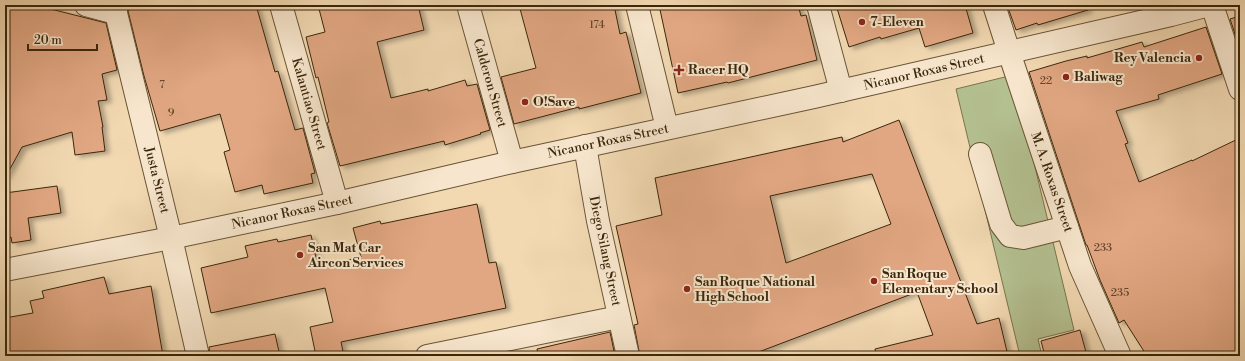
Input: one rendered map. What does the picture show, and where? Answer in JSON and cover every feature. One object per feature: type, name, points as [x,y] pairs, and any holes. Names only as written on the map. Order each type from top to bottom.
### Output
[{"type":"street","points":[[86,5],[116,9]]},
{"type":"street","name":"Kalantiao Street","points":[[281,5],[337,203]]},
{"type":"street","name":"Calderon Street","points":[[468,5],[512,162]]},
{"type":"street","points":[[637,5],[667,128]]},
{"type":"street","points":[[818,5],[841,91]]},
{"type":"street","name":"M. A. Roxas Street","points":[[994,5],[1080,266],[1120,356]]},
{"type":"street","name":"Nicanor Roxas Street","points":[[5,270],[171,238],[337,203],[512,162],[841,91],[1209,5]]},
{"type":"street","points":[[1212,5],[1240,89]]},
{"type":"street","name":"Justa Street","points":[[116,9],[198,356]]},
{"type":"street","name":"Diego Silang Street","points":[[585,146],[598,221],[628,356]]},
{"type":"street","points":[[980,154],[1001,224],[1010,236],[1023,238],[1067,227]]},
{"type":"street","points":[[427,356],[619,317]]},
{"type":"green space","points":[[1013,75],[1074,330],[1038,339],[1042,356],[1020,356],[956,89]]},
{"type":"building","points":[[5,5],[35,5],[106,23],[117,70],[102,74],[107,100],[98,101],[103,127],[105,151],[75,155],[72,132],[22,147],[5,178]]},
{"type":"building","points":[[132,5],[256,5],[275,72],[278,71],[295,130],[303,128],[315,173],[311,174],[313,183],[264,194],[262,185],[235,192],[224,152],[230,150],[220,114],[160,131],[144,76],[128,11],[133,9]]},
{"type":"building","points":[[318,5],[418,5],[424,30],[377,42],[391,98],[428,89],[428,91],[465,80],[467,86],[477,84],[490,130],[445,145],[444,141],[340,166],[327,123],[329,122],[306,37],[325,32]]},
{"type":"building","points":[[519,5],[614,5],[620,34],[626,32],[641,93],[514,124],[501,77],[536,68]]},
{"type":"building","points":[[659,5],[798,5],[801,16],[806,15],[817,60],[728,83],[678,93]]},
{"type":"building","points":[[836,5],[965,5],[973,33],[925,47],[919,28],[881,39],[880,37],[849,47]]},
{"type":"building","points":[[1007,5],[1087,5],[1088,10],[1016,30]]},
{"type":"building","points":[[1240,16],[1240,49],[1230,19]]},
{"type":"building","points":[[1206,27],[1222,74],[1158,95],[1159,99],[1116,111],[1128,143],[1125,144],[1139,182],[1192,161],[1240,138],[1240,356],[1147,356],[1124,320],[1119,323],[1100,280],[1086,245],[1029,72],[1066,61],[1087,56],[1087,58],[1142,42],[1144,47]]},
{"type":"building","points":[[899,120],[977,324],[999,318],[1008,356],[876,356],[875,349],[933,335],[917,292],[748,356],[640,356],[634,325],[638,324],[616,226],[662,215],[655,178],[842,137],[843,142]],"holes":[[[872,174],[891,224],[786,263],[770,196]]]},
{"type":"building","points":[[57,186],[61,213],[28,218],[31,240],[12,243],[11,237],[5,239],[5,193]]},
{"type":"building","points":[[477,204],[489,263],[496,262],[506,308],[341,342],[344,356],[316,356],[310,327],[333,322],[325,288],[211,313],[201,268],[248,257],[245,246],[277,239],[278,242],[311,235],[318,267],[361,257],[353,228],[380,221],[381,224]]},
{"type":"building","points":[[104,277],[109,294],[151,286],[163,356],[8,356],[5,338],[5,318],[33,313],[30,301],[44,298],[42,291]]},
{"type":"building","points":[[1080,330],[1087,356],[1045,356],[1041,341]]},
{"type":"building","points":[[610,332],[615,356],[538,356],[537,349]]},
{"type":"building","points":[[275,334],[280,356],[210,356],[209,347]]},
{"type":"place","name":"7-Eleven","points":[[862,22]]},
{"type":"place","name":"Rey Valencia","points":[[1199,58]]},
{"type":"place","name":"Racer HQ","points":[[679,70]]},
{"type":"place","name":"Baliwag","points":[[1066,77]]},
{"type":"place","name":"O!Save","points":[[525,102]]},
{"type":"place","name":"San Mat Car Aircon Services","points":[[300,255]]},
{"type":"place","name":"San Roque Elementary School","points":[[874,281]]},
{"type":"place","name":"San Roque National High School","points":[[687,289]]}]
